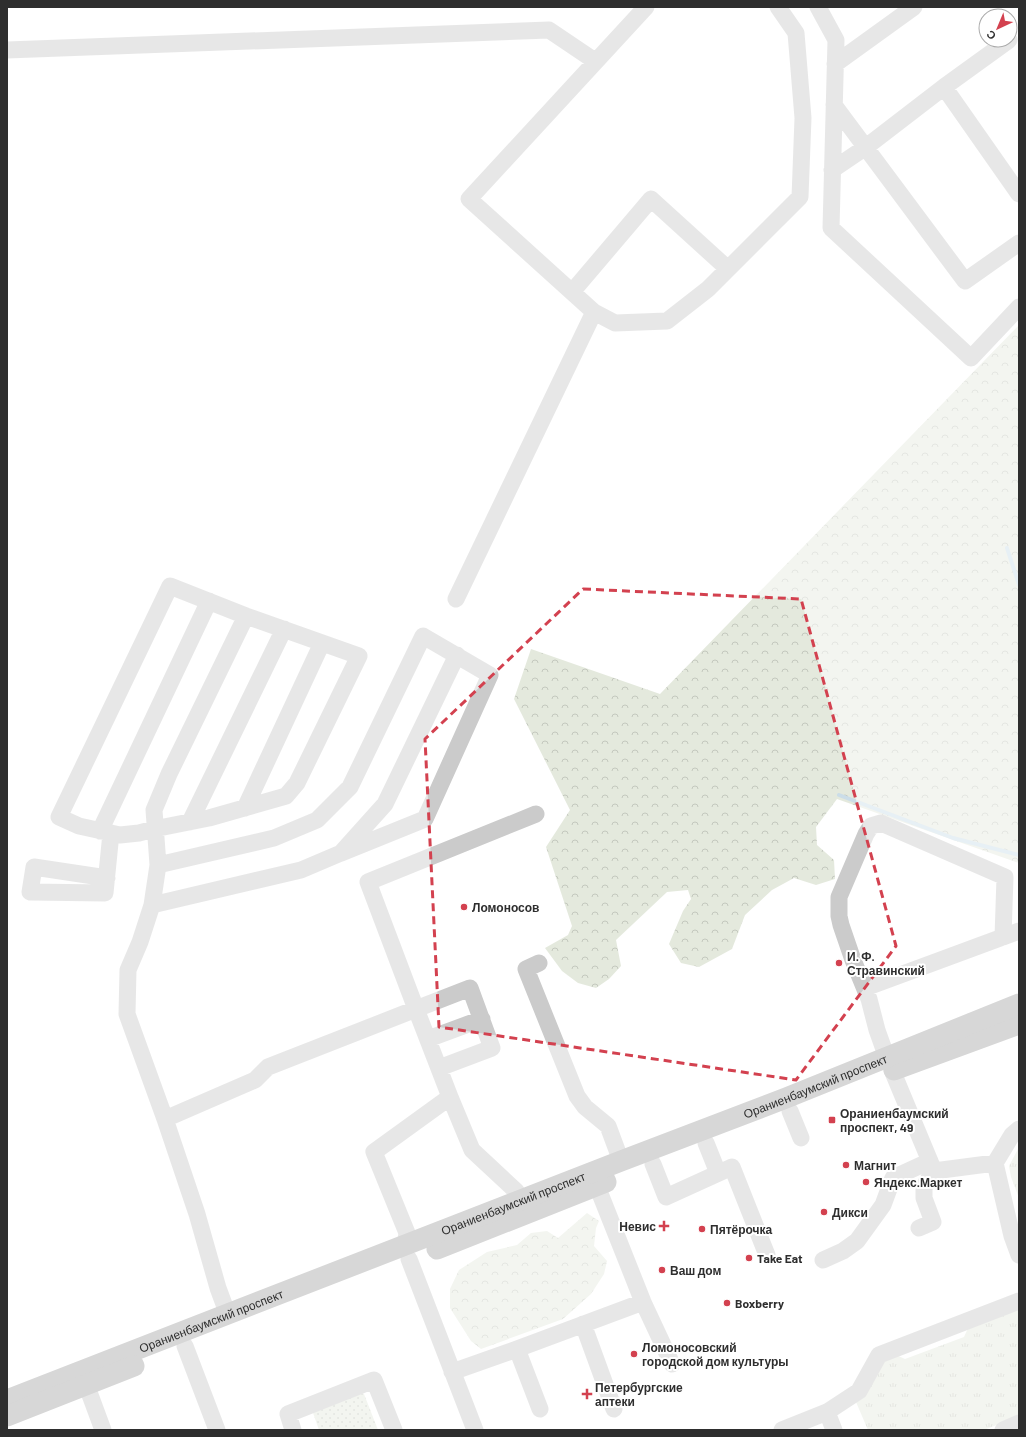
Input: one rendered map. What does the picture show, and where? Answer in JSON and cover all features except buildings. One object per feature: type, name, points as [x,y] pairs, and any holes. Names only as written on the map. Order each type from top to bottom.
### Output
[{"type":"main road","name":"Ораниенбаумский проспект","points":[[7,1416],[83,1378],[524,1207],[621,1161],[704,1136],[788,1105],[890,1064],[1019,1004]]},
{"type":"main road","name":"Ораниенбаумский проспект","points":[[890,1064],[1019,1024]]},
{"type":"main road","name":"Ораниенбаумский проспект","points":[[524,1207],[597,1186],[653,1164],[704,1136]]},
{"type":"main road","name":"Ораниенбаумский проспект","points":[[7,1400],[83,1378]]},
{"type":"lane","points":[[646,7],[469,199],[594,312],[615,323],[667,321],[708,289],[800,197],[803,118],[796,33],[778,7]]},
{"type":"lane","points":[[818,7],[836,40],[831,228],[971,358],[1019,307]]},
{"type":"lane","points":[[835,64],[914,7]]},
{"type":"lane","points":[[7,50],[549,30],[595,61]]},
{"type":"lane","points":[[832,170],[866,147],[999,48]]},
{"type":"lane","points":[[944,88],[1019,194]]},
{"type":"lane","points":[[834,105],[965,281],[1019,244]]},
{"type":"lane","points":[[572,292],[651,199],[728,269]]},
{"type":"lane","points":[[456,599],[594,312]]},
{"type":"lane","points":[[170,586],[209,601],[246,616],[359,656],[298,783],[286,796],[139,834],[120,835],[105,832],[79,826],[59,817],[170,586]]},
{"type":"lane","points":[[107,878],[105,832],[209,601]]},
{"type":"lane","points":[[230,1321],[218,1288],[197,1214],[127,1014],[128,970],[140,942],[152,905],[158,865],[154,829],[154,810],[169,774],[246,616]]},
{"type":"lane","points":[[190,822],[284,629]]},
{"type":"lane","points":[[152,905],[301,870],[425,819],[490,675],[423,636],[350,787],[317,820],[274,838],[158,865]]},
{"type":"lane","points":[[244,808],[322,643]]},
{"type":"lane","points":[[341,853],[385,804],[457,656]]},
{"type":"lane","points":[[524,1207],[516,1191],[472,1150],[450,1097],[368,882],[536,814]]},
{"type":"lane","points":[[919,1228],[933,1222],[924,1198],[924,1186],[932,1166],[877,1030],[869,999],[838,916],[839,897],[866,834],[871,826],[881,823],[1005,877],[1003,937]]},
{"type":"lane","points":[[865,988],[1019,931]]},
{"type":"lane","points":[[539,963],[526,969],[577,1096],[585,1107],[608,1126],[621,1161]]},
{"type":"lane","points":[[165,1119],[255,1080],[268,1067],[470,988],[492,1048],[439,1068]]},
{"type":"lane","points":[[428,1039],[482,1019]]},
{"type":"lane","points":[[450,1097],[374,1152],[407,1233],[407,1252],[475,1430]]},
{"type":"lane","points":[[788,1105],[801,1138]]},
{"type":"lane","points":[[1019,1129],[1012,1135],[995,1163],[1012,1236],[1019,1255]]},
{"type":"lane","points":[[704,1136],[718,1173]]},
{"type":"lane","points":[[823,1260],[843,1251],[856,1241],[884,1205],[893,1178],[932,1166],[995,1163]]},
{"type":"lane","points":[[653,1164],[666,1196],[732,1167],[767,1255]]},
{"type":"lane","points":[[597,1186],[643,1302],[672,1364]]},
{"type":"lane","points":[[782,1430],[827,1412],[859,1391],[879,1355],[1019,1301]]},
{"type":"lane","points":[[452,1372],[643,1302]]},
{"type":"lane","points":[[583,1324],[614,1409]]},
{"type":"lane","points":[[182,1339],[217,1430]]},
{"type":"lane","points":[[517,1349],[540,1410]]},
{"type":"lane","points":[[83,1378],[103,1430]]},
{"type":"lane","points":[[293,1430],[288,1414],[374,1380],[394,1430]]},
{"type":"lane","points":[[827,1412],[834,1430]]},
{"type":"lane","points":[[1003,1430],[1019,1423]]},
{"type":"highlighted area","points":[[583,589],[801,599],[896,946],[796,1080],[439,1027],[425,739]]},
{"type":"green space","points":[[1019,325],[1019,863],[837,799],[816,827],[817,845],[834,860],[835,879],[816,885],[794,878],[772,890],[745,915],[732,949],[699,967],[681,963],[669,944],[683,911],[691,899],[688,890],[667,892],[616,940],[621,966],[609,979],[596,988],[578,983],[562,971],[545,948],[568,935],[572,926],[546,847],[570,810],[514,699],[531,649],[660,694]]},
{"type":"green space","points":[[1019,1147],[1019,1198],[1011,1177],[1009,1166]]},
{"type":"green space","points":[[587,1213],[599,1221],[596,1228],[594,1246],[607,1261],[604,1274],[591,1294],[563,1319],[481,1349],[471,1341],[450,1308],[450,1289],[459,1270],[487,1252],[517,1245],[531,1233],[547,1231],[558,1238]]},
{"type":"green space","points":[[1019,1306],[1019,1416],[984,1430],[868,1430],[856,1402],[883,1362],[894,1354],[905,1359],[964,1337],[969,1326]]},
{"type":"green space","points":[[360,1392],[364,1394],[378,1430],[319,1430],[312,1410]]},
{"type":"waterway","points":[[1007,548],[1019,585]]},
{"type":"waterway","points":[[839,795],[953,838],[1019,855]]},
{"type":"place","name":"Ломоносов","points":[[464,907]]},
{"type":"place","name":"И. Ф. Стравинский","points":[[839,963]]},
{"type":"place","name":"Ораниенбаумский проспект, 49","points":[[832,1120]]},
{"type":"place","name":"Магнит","points":[[846,1165]]},
{"type":"place","name":"Яндекс.Маркет","points":[[866,1182]]},
{"type":"place","name":"Дикси","points":[[824,1212]]},
{"type":"place","name":"Невис","points":[[664,1226]]},
{"type":"place","name":"Пятёрочка","points":[[702,1229]]},
{"type":"place","name":"Take Eat","points":[[749,1258]]},
{"type":"place","name":"Ваш дом","points":[[662,1270]]},
{"type":"place","name":"Boxberry","points":[[727,1303]]},
{"type":"place","name":"Ломоносовский городской дом культуры","points":[[634,1354]]},
{"type":"place","name":"Петербургские аптеки","points":[[587,1394]]}]
